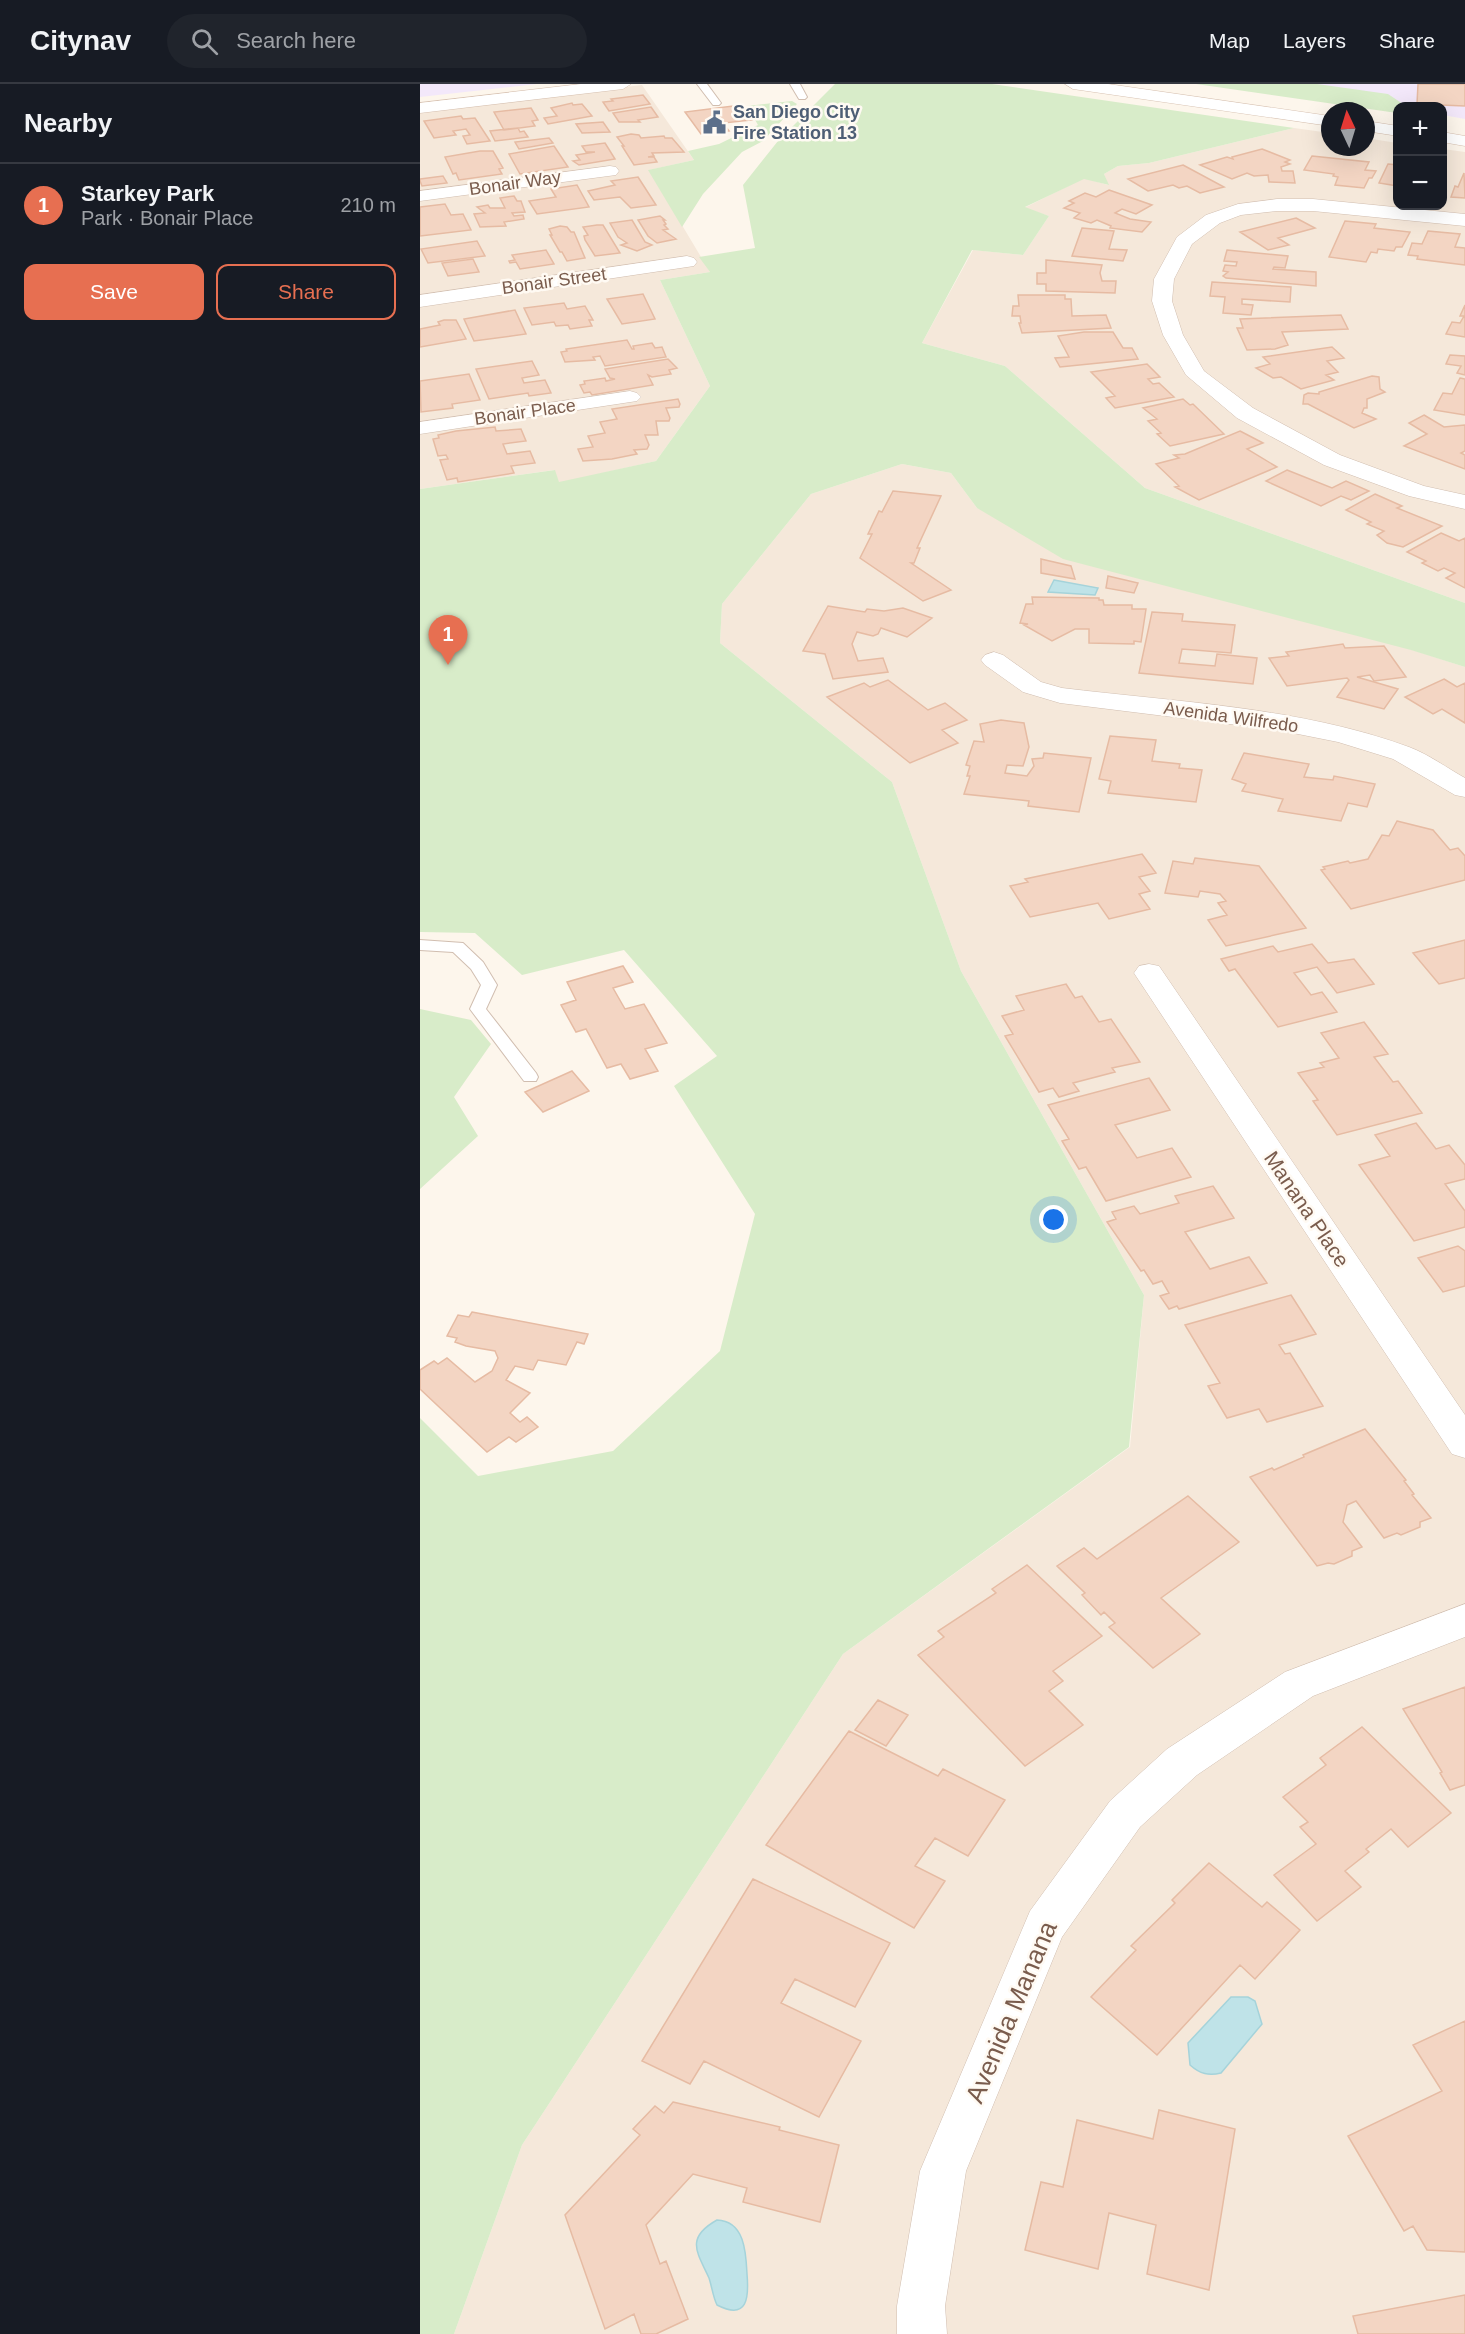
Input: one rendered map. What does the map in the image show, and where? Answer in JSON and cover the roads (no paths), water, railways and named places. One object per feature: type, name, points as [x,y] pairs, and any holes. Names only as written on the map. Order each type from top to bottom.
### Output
[{"type":"street","points":[[420,108],[623,84]]},
{"type":"street","points":[[1073,84],[1321,120]]},
{"type":"street","points":[[1375,127],[1393,130]]},
{"type":"street","points":[[1447,138],[1465,141]]},
{"type":"street","name":"Bonair Way","points":[[420,196],[610,171]]},
{"type":"street","points":[[1465,220],[1340,207],[1277,205],[1238,210],[1213,219],[1184,241],[1164,279],[1162,301],[1173,335],[1196,375],[1245,413],[1332,460],[1417,490],[1465,502]]},
{"type":"street","name":"Bonair Street","points":[[420,301],[687,262]]},
{"type":"street","name":"Bonair Place","points":[[420,428],[630,397]]},
{"type":"street","name":"Avenida Wilfredo","points":[[994,660],[1032,687],[1060,695],[1278,722],[1343,735],[1402,753],[1465,789]]},
{"type":"street","name":"Manana Place","points":[[1149,973],[1465,1444]]},
{"type":"street","name":"Avenida Manana","points":[[922,2334],[921,2306],[943,2171],[1045,1925],[1125,1814],[1182,1762],[1299,1684],[1465,1620]]},
{"type":"lane","points":[[702,84],[716,103]]},
{"type":"lane","points":[[795,84],[802,97]]},
{"type":"lane","points":[[420,945],[457,947],[477,966],[489,985],[478,1009],[530,1077]]},
{"type":"water","points":[[1054,580],[1098,588],[1095,595],[1048,592]]},
{"type":"water","points":[[1231,1997],[1248,1997],[1255,2001],[1262,2024],[1221,2073],[1201,2072],[1190,2065],[1188,2043]]},
{"type":"water","points":[[717,2220],[726,2222],[739,2232],[746,2257],[747,2298],[741,2308],[735,2310],[717,2305],[696,2246],[701,2233]]},
{"type":"place","name":"San Diego City Fire Station 13","points":[[715,122]]},
{"type":"place","name":"Starkey Park","points":[[448,665]]}]
